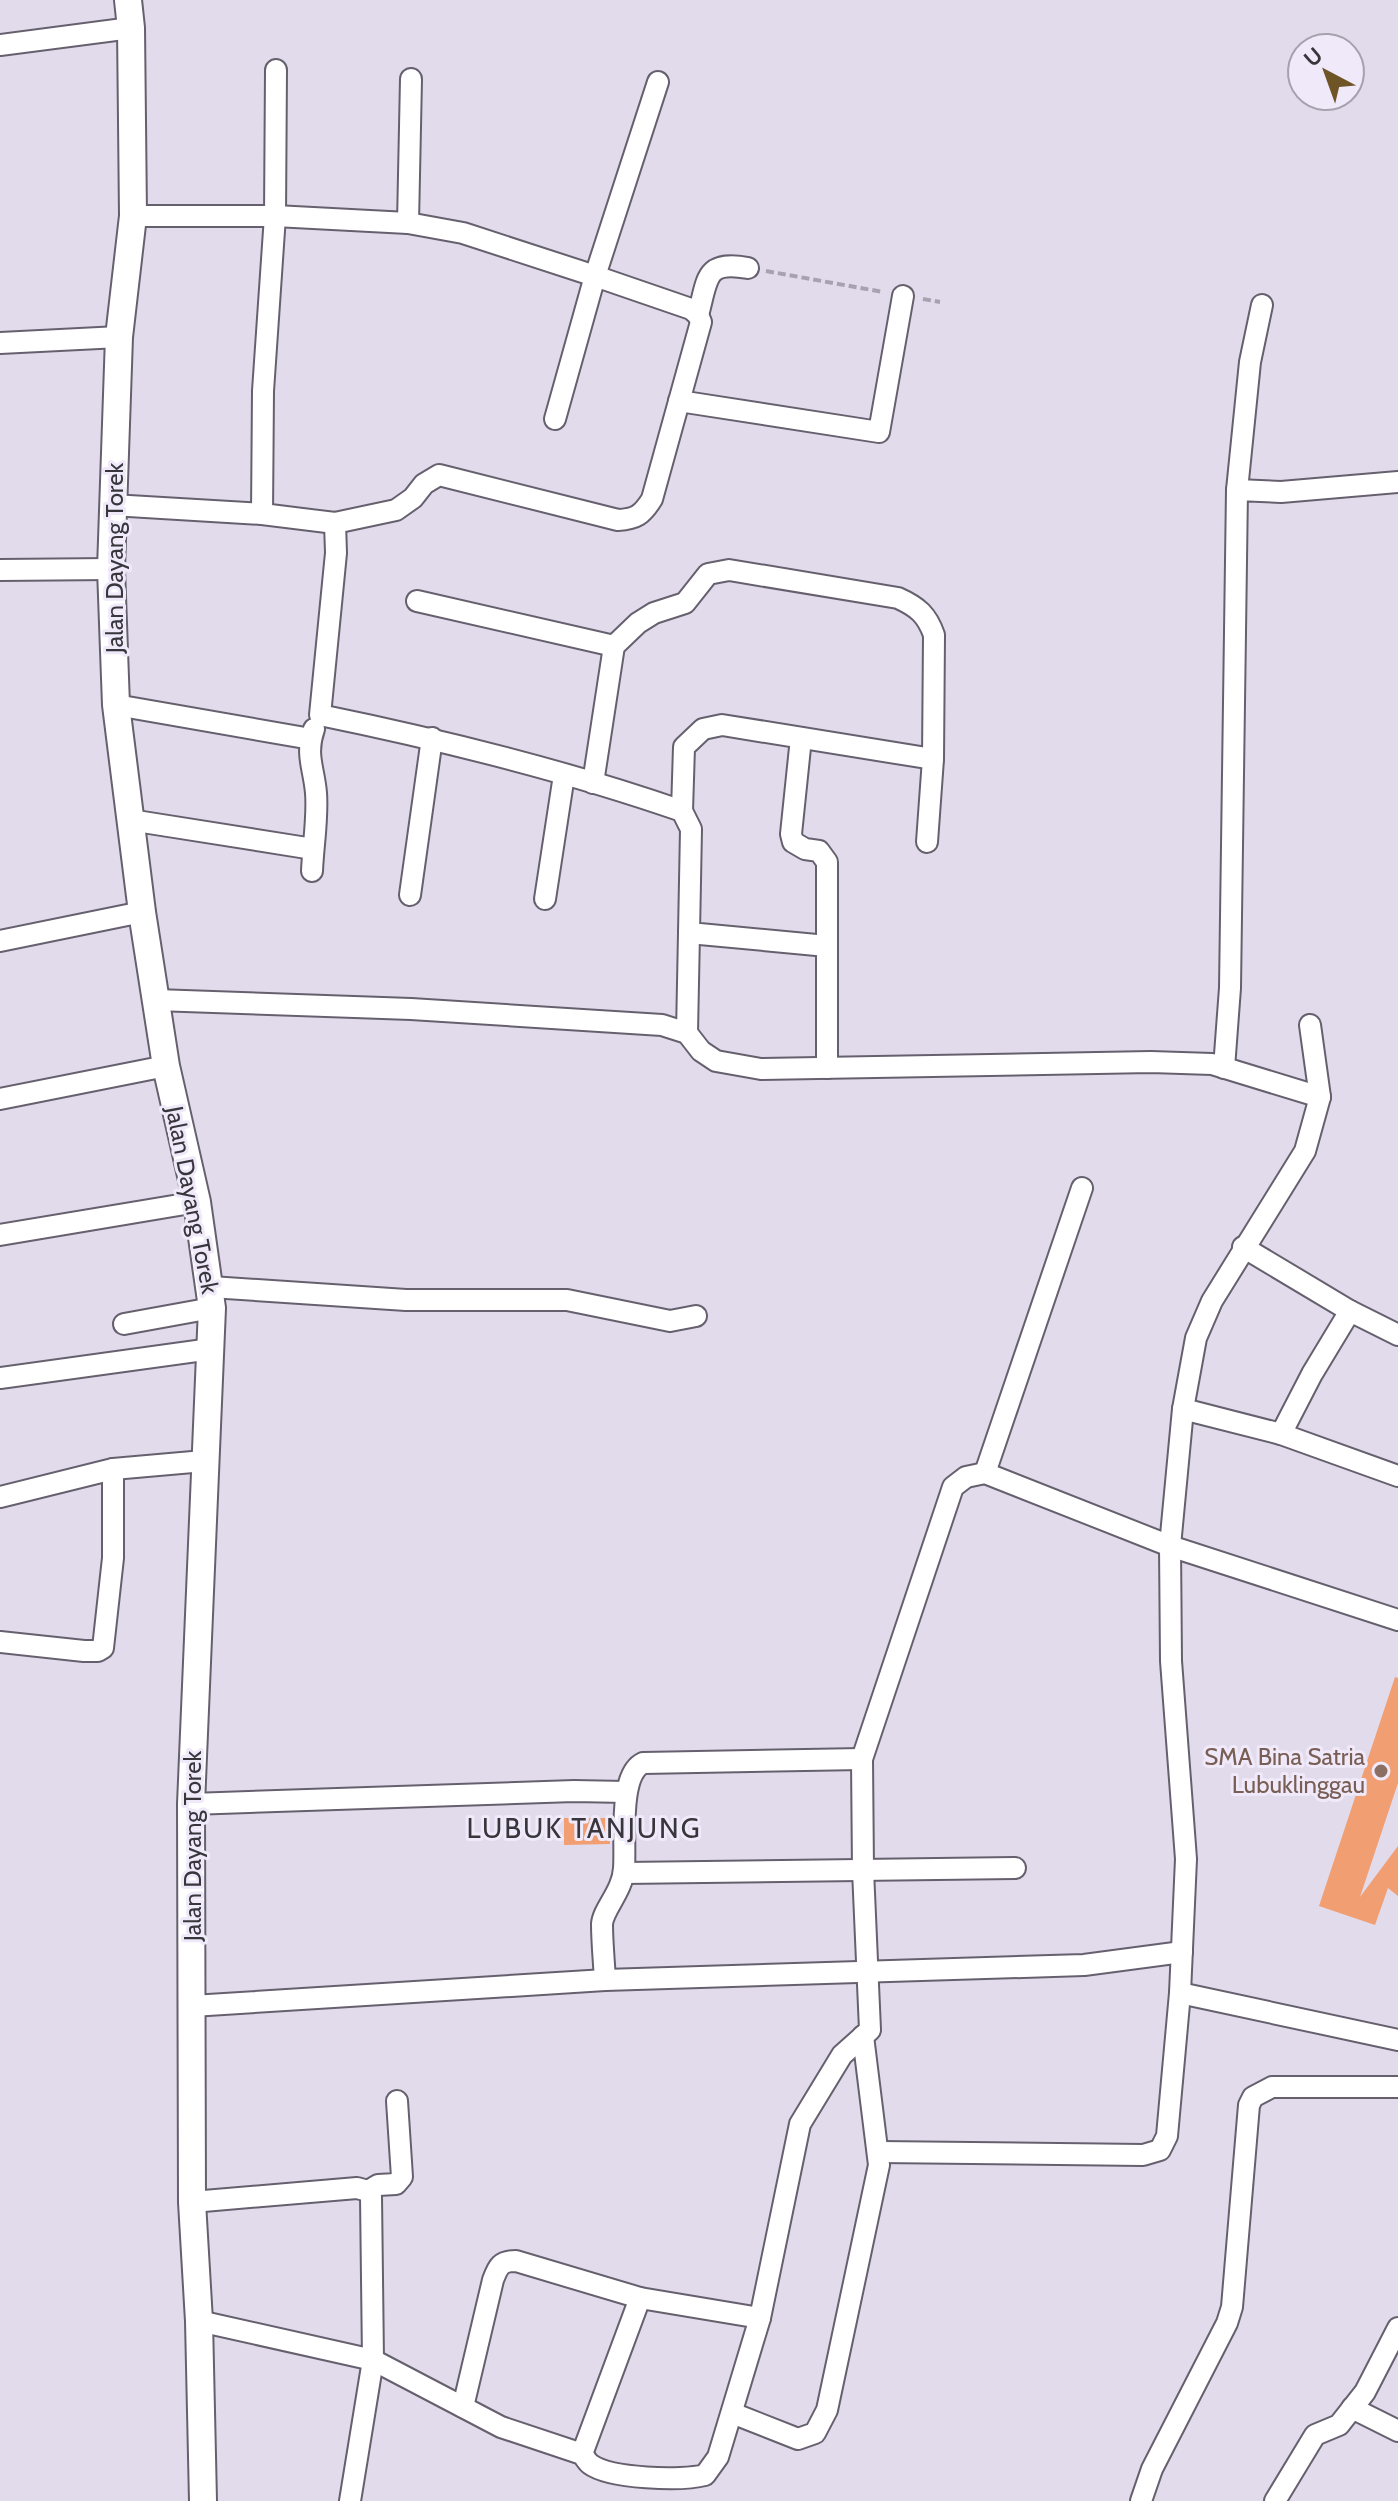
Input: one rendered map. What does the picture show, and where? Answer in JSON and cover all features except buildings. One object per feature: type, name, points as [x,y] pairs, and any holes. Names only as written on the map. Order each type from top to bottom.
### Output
[{"type":"street","name":"Jalan Dayang Torek","points":[[128,0],[133,216],[119,337],[112,505],[116,705],[142,912],[166,1066],[197,1202],[211,1297],[191,1804],[192,2202],[199,2321],[203,2501]]},
{"type":"street","points":[[0,45],[131,28]]},
{"type":"street","points":[[262,514],[263,391],[275,216],[276,70]]},
{"type":"street","points":[[408,223],[411,79]]},
{"type":"street","points":[[555,419],[595,276],[658,82]]},
{"type":"street","points":[[112,505],[262,514],[335,523],[396,510],[413,498],[424,484],[439,475],[618,520],[633,519],[644,512],[652,499],[701,322],[691,309],[463,233],[408,223],[275,216],[133,216]]},
{"type":"street","points":[[698,315],[710,276],[716,269],[726,265],[748,268]]},
{"type":"street","points":[[679,401],[879,432],[903,296]]},
{"type":"street","points":[[1224,1068],[1230,988],[1237,490],[1250,362],[1262,305]]},
{"type":"street","points":[[0,343],[119,337]]},
{"type":"street","points":[[1237,490],[1281,492],[1398,482]]},
{"type":"street","points":[[312,871],[316,793],[310,767],[311,739],[320,715],[336,553],[335,523]]},
{"type":"street","points":[[0,570],[111,569]]},
{"type":"street","points":[[593,783],[614,646],[638,623],[654,613],[685,603],[708,574],[729,570],[898,598],[918,607],[929,620],[934,635],[933,759],[927,842]]},
{"type":"street","points":[[417,601],[614,646]]},
{"type":"street","points":[[116,705],[311,739]]},
{"type":"street","points":[[320,715],[432,738],[682,811]]},
{"type":"street","points":[[687,1033],[691,829],[682,811],[684,747],[703,729],[722,725],[933,759]]},
{"type":"street","points":[[410,895],[432,738]]},
{"type":"street","points":[[801,738],[791,834],[793,842],[805,849],[819,851],[827,862],[827,1068]]},
{"type":"street","points":[[545,899],[564,775]]},
{"type":"street","points":[[130,820],[313,849]]},
{"type":"street","points":[[0,941],[142,912]]},
{"type":"street","points":[[689,933],[827,946]]},
{"type":"street","points":[[156,1000],[411,1009],[662,1025],[687,1033],[701,1051],[716,1061],[761,1069],[1151,1062],[1212,1064],[1320,1097]]},
{"type":"street","points":[[879,2152],[1143,2155],[1160,2150],[1167,2136],[1180,1993],[1186,1859],[1171,1661],[1170,1546],[1183,1409],[1196,1338],[1212,1301],[1305,1151],[1320,1097],[1310,1025]]},
{"type":"street","points":[[0,1099],[166,1066]]},
{"type":"street","points":[[985,1473],[1082,1188]]},
{"type":"street","points":[[0,1235],[197,1202]]},
{"type":"street","points":[[1243,1247],[1350,1311],[1398,1335]]},
{"type":"street","points":[[124,1324],[211,1297],[567,1300],[670,1321],[696,1316]]},
{"type":"street","points":[[1281,1434],[1350,1311]]},
{"type":"street","points":[[0,1378],[211,1349]]},
{"type":"street","points":[[1183,1409],[1281,1434],[1398,1476]]},
{"type":"street","points":[[0,1497],[113,1469],[204,1461]]},
{"type":"street","points":[[0,1642],[84,1651],[103,1648],[113,1558],[113,1469]]},
{"type":"street","points":[[199,2321],[373,2360],[501,2427],[582,2454],[589,2464],[610,2472],[684,2478],[705,2475],[718,2457],[760,2318],[800,2124],[842,2055],[870,2030],[862,1759],[953,1487],[966,1477],[985,1473],[1170,1546],[1398,1620]]},
{"type":"street","points":[[605,1980],[602,1921],[616,1898],[624,1873],[626,1792],[630,1774],[636,1767],[643,1763],[862,1759]]},
{"type":"street","points":[[191,1804],[558,1791],[626,1792]]},
{"type":"street","points":[[624,1873],[1015,1868]]},
{"type":"street","points":[[192,2006],[605,1980],[1084,1965],[1182,1952]]},
{"type":"street","points":[[1180,1993],[1398,2040]]},
{"type":"street","points":[[732,2413],[798,2439],[815,2433],[827,2410],[879,2165],[863,2036]]},
{"type":"street","points":[[1141,2501],[1152,2469],[1227,2323],[1232,2307],[1246,2133],[1253,2097],[1272,2087],[1398,2087]]},
{"type":"street","points":[[368,2191],[376,2185],[392,2185],[401,2179],[397,2101]]},
{"type":"street","points":[[192,2202],[357,2188],[368,2191],[371,2196],[373,2360],[350,2501]]},
{"type":"street","points":[[463,2407],[493,2280],[499,2265],[505,2261],[516,2261],[640,2298],[760,2318]]},
{"type":"street","points":[[582,2454],[640,2298]]},
{"type":"street","points":[[1275,2501],[1315,2435],[1339,2425],[1365,2392],[1398,2328]]},
{"type":"street","points":[[1352,2408],[1398,2431]]},
{"type":"path","points":[[748,268],[940,302]]},
{"type":"place","name":"SMA Bina Satria Lubuklinggau","points":[[1381,1771]]},
{"type":"district","name":"LUBUK TANJUNG","points":[[584,1828]]}]
